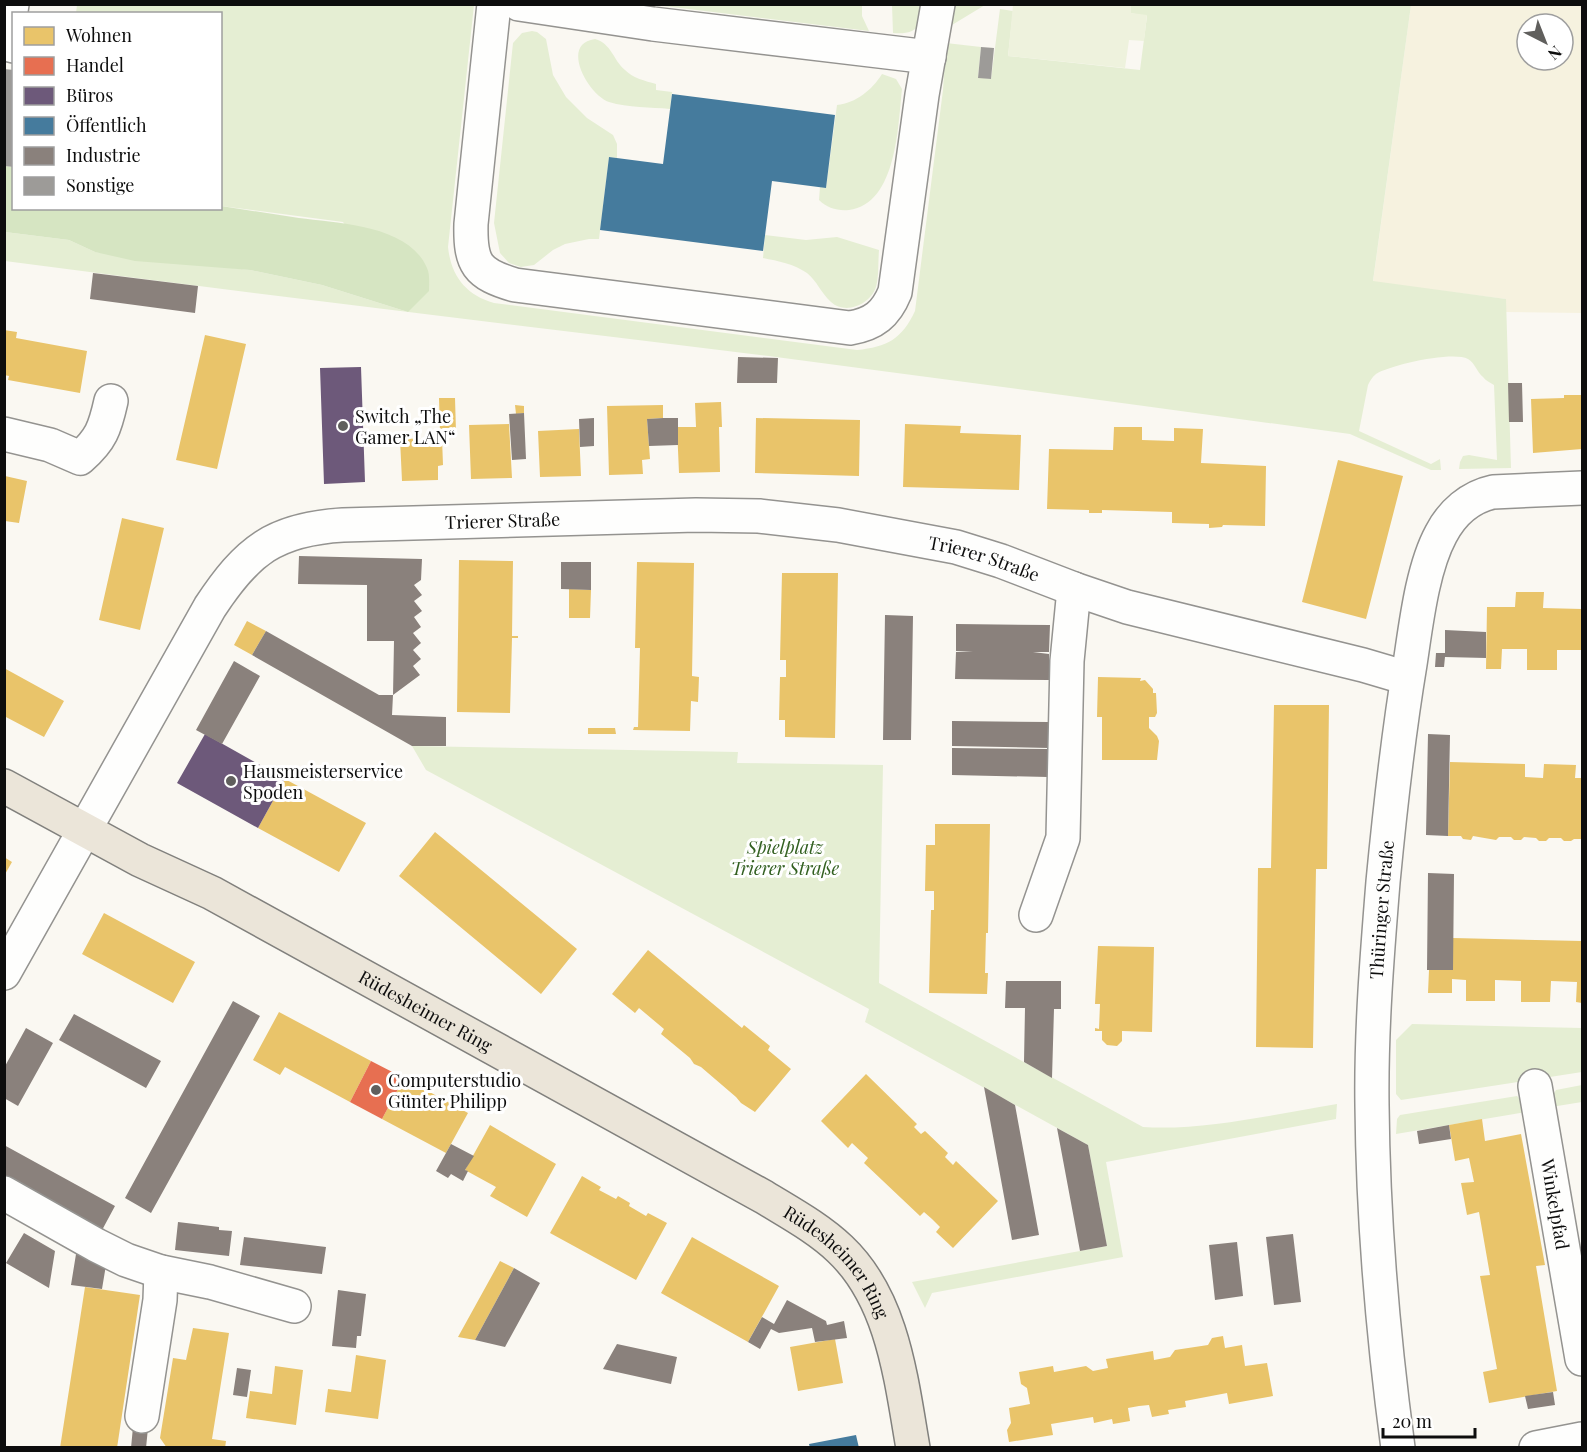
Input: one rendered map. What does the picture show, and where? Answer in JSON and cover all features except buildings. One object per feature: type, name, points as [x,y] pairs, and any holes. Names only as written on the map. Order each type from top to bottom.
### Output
[{"type":"main road","name":"Rüdesheimer Ring","points":[[4,786],[140,860],[212,893],[384,987],[764,1197],[824,1236],[857,1268],[885,1319],[897,1361],[914,1448]]},
{"type":"street","points":[[12,4],[6,45],[12,46]]},
{"type":"street","points":[[494,4],[471,224],[472,252],[476,264],[496,280],[515,285],[850,328],[865,326],[878,318],[889,308],[896,292],[938,4]]},
{"type":"street","points":[[519,4],[653,24],[929,57]]},
{"type":"street","points":[[4,435],[50,445],[80,458],[95,445],[106,422],[111,401]]},
{"type":"street","name":"Thüringer Straße","points":[[1398,1448],[1374,1182],[1372,1103],[1379,927],[1396,760],[1417,619],[1433,552],[1441,533],[1461,509],[1480,495],[1493,492],[1582,488]]},
{"type":"street","name":"Trierer Straße","points":[[4,973],[210,607],[243,563],[257,551],[298,530],[343,525],[696,514],[800,519],[956,547],[1001,561],[1074,589],[1162,617],[1363,665],[1407,678]]},
{"type":"street","points":[[1036,915],[1063,838],[1067,661],[1074,589]]},
{"type":"street","name":"Winkelpfad","points":[[1535,1086],[1582,1359]]},
{"type":"street","points":[[4,1193],[112,1254],[161,1272],[294,1306]]},
{"type":"street","points":[[142,1416],[160,1300],[161,1272]]},
{"type":"street","points":[[1536,1448],[1582,1439]]},
{"type":"shaded area","points":[[1411,5],[1582,5],[1582,313],[1506,312],[1506,299],[1373,282]]},
{"type":"green space","points":[[77,5],[474,5],[448,247],[456,275],[468,289],[475,295],[494,303],[857,350],[877,347],[892,340],[905,328],[915,311],[943,90],[946,43],[981,47],[978,77],[991,79],[1000,9],[1013,11],[1008,56],[1140,70],[1147,16],[1130,13],[1131,5],[1411,5],[1373,281],[1506,299],[1511,468],[1459,469],[1463,456],[1497,460],[1494,385],[1479,373],[1468,359],[1460,357],[1422,360],[1384,370],[1376,374],[1368,385],[1359,431],[1431,464],[1440,459],[1441,470],[1431,470],[1350,434],[776,357],[408,312],[343,222],[222,206],[222,12],[76,12]]},
{"type":"green space","points":[[656,5],[862,5],[862,16],[869,31]]},
{"type":"green space","points":[[892,5],[927,5],[917,28],[913,31],[893,33]]},
{"type":"green space","points":[[950,5],[985,5],[947,28]]},
{"type":"green space","points":[[1013,5],[1131,5],[1131,13],[1147,15],[1144,41],[1129,40],[1125,68],[1008,56]]},
{"type":"green space","points":[[532,31],[546,39],[553,75],[566,97],[587,118],[613,135],[617,144],[617,158],[609,157],[599,239],[565,244],[534,265],[521,267],[509,263],[500,253],[494,223],[513,43],[522,33]]},
{"type":"green space","points":[[595,39],[609,48],[628,73],[656,84],[656,90],[672,92],[670,109],[609,102],[593,90],[581,70],[578,59],[579,50],[584,43]]},
{"type":"green space","points":[[882,74],[896,79],[902,89],[896,142],[886,179],[877,194],[865,205],[849,210],[832,208],[819,200],[820,187],[826,188],[837,105],[851,102],[863,95]]},
{"type":"green space","points":[[5,166],[12,167],[12,210],[222,210],[222,206],[371,229],[405,243],[418,254],[428,270],[429,291],[408,312],[322,285],[250,270],[135,261],[95,252],[69,240],[5,232]]},
{"type":"green space","points":[[5,232],[69,240],[95,252],[250,270],[322,285],[408,312],[5,261]]},
{"type":"green space","points":[[765,235],[806,240],[837,237],[879,250],[878,278],[873,293],[863,303],[856,306],[843,308],[837,306],[807,273],[791,265],[763,258]]},
{"type":"green space","name":"Spielplatz Trierer Straße","points":[[412,746],[738,752],[737,763],[883,765],[879,983],[1143,1127],[1166,1128],[1215,1124],[1337,1104],[1336,1119],[1106,1162],[1123,1257],[932,1293],[925,1308],[912,1282],[1107,1246],[1088,1145],[865,1022],[869,1009],[426,770]]},
{"type":"green space","points":[[1412,1024],[1582,1028],[1582,1072],[1401,1100],[1396,1094],[1396,1040]]},
{"type":"green space","points":[[1582,1085],[1582,1102],[1545,1108],[1556,1090]]},
{"type":"green space","points":[[1517,1096],[1532,1111],[1396,1134],[1397,1119],[1400,1115]]},
{"type":"place","name":"Switch „The Gamer LAN“","points":[[343,426]]},
{"type":"place","name":"Hausmeisterservice Spoden","points":[[231,781]]},
{"type":"place","name":"Computerstudio Günter Philipp","points":[[376,1090]]}]
